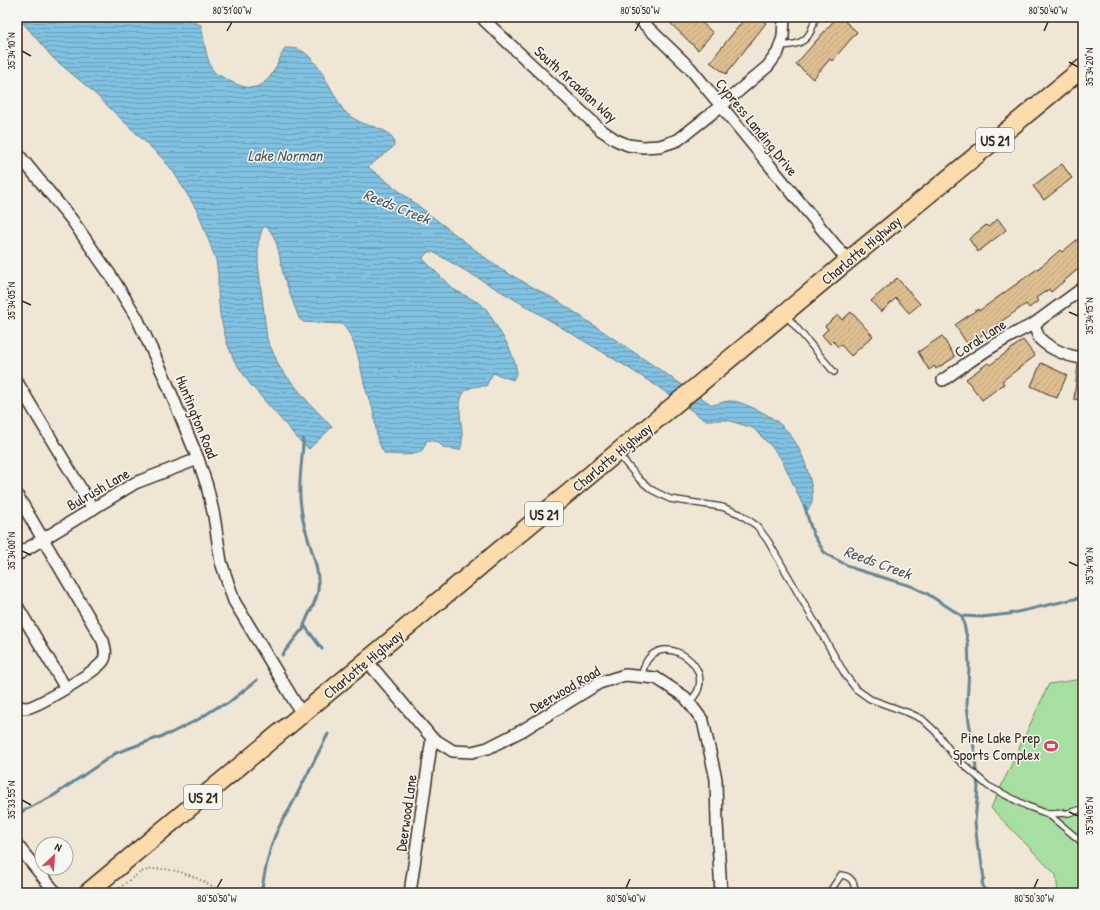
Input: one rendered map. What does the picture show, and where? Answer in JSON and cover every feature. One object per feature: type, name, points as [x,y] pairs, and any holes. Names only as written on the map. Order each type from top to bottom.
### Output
[{"type":"main road","name":"Charlotte Highway","points":[[87,893],[848,261],[1083,68]]},
{"type":"street","name":"South Arcadian Way","points":[[482,17],[601,130],[616,140],[628,145],[644,147],[660,146],[678,140],[768,66],[778,52],[783,37],[784,17]]},
{"type":"street","name":"Cypress Landing Drive","points":[[637,17],[690,68],[848,261]]},
{"type":"street","name":"Huntington Road","points":[[17,153],[72,220],[111,276],[137,318],[164,376],[198,459],[207,486],[214,516],[221,562],[234,602],[302,714]]},
{"type":"street","name":"Coral Lane","points":[[943,380],[987,349],[1018,331],[1034,324],[1083,288]]},
{"type":"street","points":[[1034,324],[1039,338],[1048,345],[1060,352],[1083,358]]},
{"type":"street","points":[[17,382],[93,509]]},
{"type":"street","name":"Bulrush Lane","points":[[17,555],[135,484],[198,459]]},
{"type":"street","points":[[17,495],[103,640],[106,652],[103,661],[93,671],[38,704],[26,708],[17,707]]},
{"type":"street","points":[[17,606],[65,688]]},
{"type":"street","name":"Deerwood Road","points":[[367,661],[432,738],[453,751],[472,752],[488,748],[523,730],[599,683],[625,675],[656,678],[685,697],[703,721],[716,779],[721,893]]},
{"type":"street","name":"Deerwood Lane","points":[[410,893],[432,738]]},
{"type":"street","points":[[17,845],[56,893]]},
{"type":"lane","points":[[780,46],[795,45],[805,40],[811,30],[815,17]]},
{"type":"lane","points":[[785,314],[834,372]]},
{"type":"lane","points":[[618,453],[640,480],[652,490],[670,499],[722,507],[740,514],[757,526],[768,541],[846,676],[856,689],[870,699],[922,719],[936,732],[954,756],[988,786],[1028,806],[1048,814],[1083,843]]},
{"type":"lane","points":[[641,676],[648,660],[657,652],[675,651],[684,655],[694,664],[700,678],[699,688],[689,703]]},
{"type":"lane","points":[[1048,814],[1068,813],[1083,809]]},
{"type":"lane","points":[[829,893],[841,875],[847,876],[852,880],[855,888],[854,893]]},
{"type":"path","points":[[113,893],[142,871],[164,869],[196,877],[215,888],[216,893]]},
{"type":"green space","name":"Pine Lake Prep Sports Complex","points":[[1083,679],[1083,893],[1058,893],[1056,875],[991,808],[1049,684]]},
{"type":"water","name":"Lake Norman","points":[[18,17],[185,17],[187,20],[201,25],[207,57],[215,73],[236,84],[246,87],[257,87],[269,78],[285,48],[300,50],[306,54],[318,67],[346,113],[362,123],[387,132],[391,136],[394,145],[392,148],[368,167],[500,269],[558,301],[712,405],[728,401],[738,402],[764,413],[774,420],[791,435],[802,455],[812,487],[812,503],[810,507],[808,510],[804,508],[780,457],[753,428],[727,420],[703,419],[673,397],[626,367],[525,305],[433,252],[428,252],[423,259],[453,289],[481,304],[487,310],[509,347],[517,372],[513,380],[493,373],[486,386],[472,387],[461,397],[460,412],[462,443],[460,450],[444,448],[438,442],[427,440],[423,449],[418,453],[409,455],[385,454],[378,440],[374,413],[352,339],[342,324],[303,322],[299,318],[284,277],[277,244],[271,232],[267,227],[264,227],[262,229],[258,244],[258,263],[267,339],[280,368],[309,403],[332,427],[309,449],[299,440],[250,384],[234,360],[227,343],[220,315],[216,260],[198,212],[173,171],[162,158],[90,89],[53,58]]},
{"type":"building","points":[[664,17],[696,17],[713,33],[698,50]]},
{"type":"building","points":[[746,17],[758,17],[766,23],[726,74],[710,62]]},
{"type":"building","points":[[837,17],[840,17],[857,32],[832,61],[830,59],[813,79],[796,64]]},
{"type":"building","points":[[1062,164],[1072,178],[1044,200],[1033,186]]},
{"type":"building","points":[[998,219],[1006,230],[978,252],[969,239],[986,225],[988,227]]},
{"type":"building","points":[[1083,235],[1083,265],[1051,292],[1049,289],[1036,298],[1038,301],[1029,308],[1026,304],[968,345],[955,325],[978,309],[979,311],[1044,264],[1060,250],[1062,252]]},
{"type":"building","points":[[897,278],[920,304],[909,313],[896,298],[881,312],[871,301]]},
{"type":"building","points":[[851,312],[873,336],[851,356],[841,345],[838,347],[833,341],[830,344],[822,335],[828,329],[825,326],[838,315],[842,320]]},
{"type":"building","points":[[942,336],[955,357],[936,369],[934,366],[929,370],[918,352]]},
{"type":"building","points":[[1023,340],[1035,356],[1002,381],[1004,384],[982,400],[966,379],[988,363],[990,365]]},
{"type":"building","points":[[1041,363],[1067,375],[1057,398],[1031,386]]},
{"type":"building","points":[[1078,365],[1083,365],[1083,400],[1074,399]]},
{"type":"waterway","points":[[282,655],[303,630],[318,590],[318,575],[303,522],[300,498],[303,439]]},
{"type":"waterway","name":"Reeds Creek","points":[[805,506],[813,534],[824,552],[855,569],[911,586],[926,593],[962,616],[982,617],[1009,614],[1083,597]]},
{"type":"waterway","points":[[962,616],[968,642],[969,667],[967,705],[975,753],[978,788],[975,822],[978,850],[980,852],[984,879],[982,882],[985,893]]},
{"type":"waterway","points":[[304,625],[322,649]]},
{"type":"waterway","points":[[17,814],[53,796],[116,753],[171,733],[199,719],[219,706],[227,704],[257,680]]},
{"type":"waterway","points":[[261,893],[270,850],[277,830],[289,810],[328,734]]},
{"type":"place","name":"Pine Lake Prep Sports Complex","points":[[1051,746]]}]
